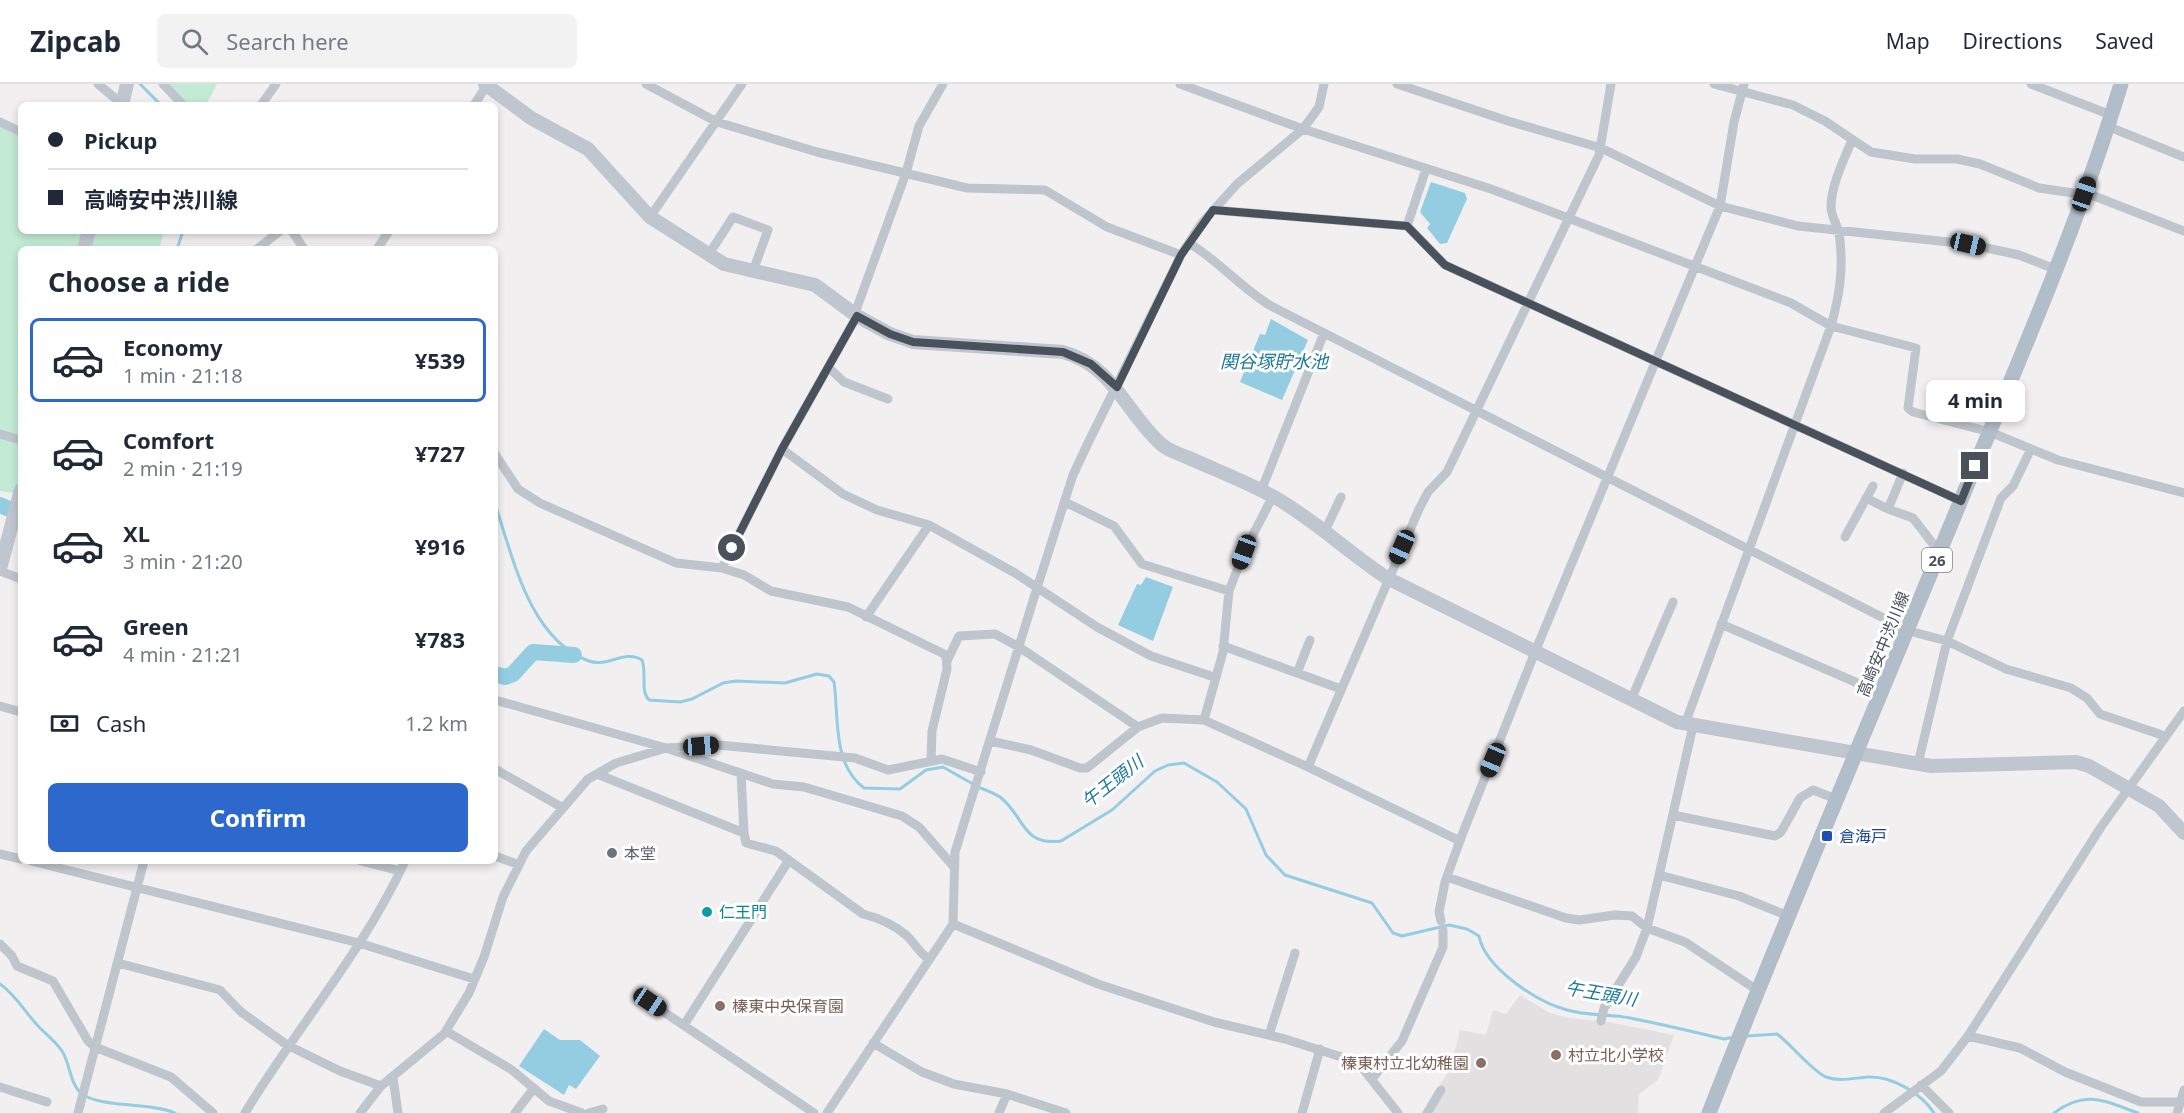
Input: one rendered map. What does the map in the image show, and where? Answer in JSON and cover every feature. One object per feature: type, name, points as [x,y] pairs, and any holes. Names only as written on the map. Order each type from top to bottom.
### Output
[{"type":"main road","name":"高崎安中渋川線","points":[[1709,1113],[1757,990],[1836,799],[1883,694],[1990,432],[2084,194],[2121,84]]},
{"type":"street","points":[[98,84],[120,102]]},
{"type":"street","points":[[122,102],[127,84]]},
{"type":"street","points":[[163,84],[180,102]]},
{"type":"street","points":[[267,102],[276,84]]},
{"type":"street","points":[[646,84],[717,122],[817,152],[967,188],[1045,190],[1107,227],[1181,255]]},
{"type":"street","points":[[650,218],[742,84]]},
{"type":"street","points":[[722,568],[782,449],[856,314],[906,173],[919,126],[943,84]]},
{"type":"street","points":[[1180,84],[1303,129],[1568,218],[1791,303],[1831,326],[1916,348],[1908,408],[1913,412],[1990,432],[2030,451],[2184,493]]},
{"type":"street","points":[[830,1112],[953,924],[955,852],[1037,588],[1083,454],[1181,255],[1213,210],[1236,184],[1303,129],[1319,107],[1324,84]]},
{"type":"street","points":[[1397,84],[1508,121],[1601,148],[1720,206],[1798,226],[1968,244],[2019,255],[2055,269]]},
{"type":"street","points":[[1308,767],[1419,509],[1428,492],[1447,472],[1601,148],[1611,84]]},
{"type":"street","points":[[1714,84],[1743,88],[1792,105],[1825,121],[1871,152],[1915,159],[1956,159],[1980,164],[2039,188],[2084,194],[2157,218],[2184,231]]},
{"type":"street","points":[[2031,84],[2184,157]]},
{"type":"street","points":[[476,102],[486,85],[531,118],[588,148],[650,218],[735,268],[815,285],[856,314],[890,334],[913,342],[1063,352],[1091,364],[1117,387],[1131,410],[1162,446],[1267,494],[1325,531],[1356,558],[1388,578],[1630,700],[1689,725],[1918,764],[1949,766],[2065,760],[2089,766],[2159,807],[2184,833]]},
{"type":"street","points":[[1372,1079],[1402,1041],[1443,946],[1439,912],[1447,877],[1534,652],[1657,362],[1720,206],[1743,88]]},
{"type":"street","points":[[0,122],[18,131]]},
{"type":"street","points":[[1601,1021],[1604,1008],[1636,957],[1647,927],[1673,814],[1689,725],[1721,624],[1831,326],[1841,291],[1838,230],[1831,209],[1832,194],[1852,140]]},
{"type":"street","points":[[1407,226],[1426,169]]},
{"type":"street","points":[[1213,210],[1407,226],[1445,265],[1961,501]]},
{"type":"street","points":[[709,254],[733,217],[768,230],[753,271]]},
{"type":"street","points":[[261,246],[276,234]]},
{"type":"street","points":[[1189,243],[1212,257],[1251,294],[1909,631],[1947,641],[2006,669],[2071,688],[2087,698],[2100,714],[2165,736]]},
{"type":"street","points":[[1204,720],[1223,646],[1229,591],[1267,494],[1324,333]]},
{"type":"street","points":[[828,367],[844,382],[888,399]]},
{"type":"street","points":[[0,434],[18,439]]},
{"type":"street","points":[[782,449],[843,494],[877,510],[929,525],[1037,588],[1097,627],[1151,656],[1214,677]]},
{"type":"street","points":[[1918,764],[1947,641],[2001,498],[2013,486],[2030,451]]},
{"type":"street","points":[[498,459],[518,489],[540,503],[676,563],[722,568],[744,575],[771,591],[798,598],[834,603],[946,655],[947,669],[932,730],[931,759]]},
{"type":"street","points":[[1888,509],[1904,473]]},
{"type":"street","points":[[1845,537],[1873,486]]},
{"type":"street","points":[[1325,531],[1341,497]]},
{"type":"street","points":[[1866,498],[1913,518],[1940,553]]},
{"type":"street","points":[[18,501],[0,570],[18,578]]},
{"type":"street","points":[[1065,502],[1114,526],[1142,564],[1229,591]]},
{"type":"street","points":[[866,617],[929,525]]},
{"type":"street","points":[[1630,700],[1673,602]]},
{"type":"street","points":[[1721,624],[1883,694]]},
{"type":"street","points":[[946,661],[959,636],[995,634],[1019,647],[1138,727]]},
{"type":"street","points":[[1297,673],[1310,640]]},
{"type":"street","points":[[1223,646],[1341,689]]},
{"type":"street","points":[[498,701],[666,748],[773,784],[804,787],[902,816],[919,827],[954,867]]},
{"type":"street","points":[[0,706],[18,711]]},
{"type":"street","points":[[1884,1113],[1941,1071],[1968,1036],[2128,788],[2184,711]]},
{"type":"street","points":[[990,741],[1030,750],[1080,768],[1087,768],[1138,727],[1162,718],[1204,720],[1308,767],[1460,841]]},
{"type":"street","points":[[360,1113],[381,1086],[446,1031],[474,979],[517,864],[588,779],[616,763],[666,748],[718,745],[850,757],[888,770],[931,759],[942,759],[980,774]]},
{"type":"street","points":[[498,771],[563,808]]},
{"type":"street","points":[[741,773],[746,843],[776,851],[863,914],[879,918],[907,936],[920,953],[929,959]]},
{"type":"street","points":[[597,774],[744,834]]},
{"type":"street","points":[[1673,814],[1775,836],[1781,832],[1804,794],[1814,790],[1836,799]]},
{"type":"street","points":[[0,854],[18,858]]},
{"type":"street","points":[[498,856],[517,864]]},
{"type":"street","points":[[684,1025],[789,860]]},
{"type":"street","points":[[44,864],[360,943],[474,979]]},
{"type":"street","points":[[78,1113],[143,864]]},
{"type":"street","points":[[373,864],[400,871]]},
{"type":"street","points":[[245,1113],[287,1045],[360,943],[404,864]]},
{"type":"street","points":[[1659,875],[1739,896],[1788,916]]},
{"type":"street","points":[[1447,877],[1566,918],[1579,920],[1615,915],[1632,916],[1647,927],[1685,942],[1757,990]]},
{"type":"street","points":[[953,924],[1098,984],[1214,1022],[1320,1049],[1360,1065],[1398,1113]]},
{"type":"street","points":[[0,945],[12,956],[17,966],[53,981],[88,1041],[95,1047],[171,1077],[213,1113]]},
{"type":"street","points":[[1269,1035],[1295,953]]},
{"type":"street","points":[[118,963],[220,990],[241,1012],[287,1045],[340,1071],[381,1086]]},
{"type":"street","points":[[650,1002],[814,1113]]},
{"type":"street","points":[[446,1031],[512,1070],[549,1101],[582,1113]]},
{"type":"street","points":[[1968,1036],[2020,1048],[2065,1072],[2140,1102],[2182,1102]]},
{"type":"street","points":[[873,1043],[922,1072],[954,1084],[1007,1094],[1066,1113]]},
{"type":"street","points":[[1302,1113],[1320,1049]]},
{"type":"street","points":[[393,1078],[398,1113]]},
{"type":"street","points":[[0,1087],[47,1102]]},
{"type":"street","points":[[1919,1087],[1949,1113]]},
{"type":"street","points":[[515,1113],[534,1088]]},
{"type":"street","points":[[1427,1113],[1441,1090]]},
{"type":"street","points":[[2177,1113],[2184,1090]]},
{"type":"street","points":[[999,1113],[1007,1094]]},
{"type":"street","points":[[589,1113],[603,1109]]},
{"type":"shaded area","points":[[1520,995],[1550,1013],[1569,1018],[1608,1022],[1674,1035],[1658,1080],[1639,1094],[1638,1113],[1432,1113],[1438,1088],[1450,1069],[1460,1030],[1486,1035],[1493,1010],[1506,1014]]},
{"type":"green space","points":[[168,84],[217,84],[208,102],[185,102]]},
{"type":"green space","points":[[0,126],[18,135],[18,234],[163,234],[160,246],[18,246],[18,481],[15,493],[0,491]]},
{"type":"water","points":[[1431,182],[1465,193],[1467,199],[1447,243],[1440,244],[1427,228],[1430,224],[1420,212]]},
{"type":"water","name":"関谷塚貯水池","points":[[1271,319],[1308,340],[1282,400],[1240,382],[1260,334],[1265,335]]},
{"type":"water","points":[[1146,577],[1173,587],[1153,641],[1118,625],[1137,584],[1141,585]]},
{"type":"water","points":[[544,1029],[560,1040],[580,1040],[600,1056],[576,1089],[569,1085],[564,1095],[519,1066]]},
{"type":"waterway","points":[[140,84],[158,102]]},
{"type":"waterway","points":[[178,246],[182,234]]},
{"type":"waterway","name":"午王頭川","points":[[0,505],[18,513]]},
{"type":"waterway","name":"午王頭川","points":[[498,513],[526,594],[552,635],[568,650],[596,663],[629,656],[642,660],[644,687],[649,700],[680,702],[692,699],[723,683],[736,681],[785,683],[817,674],[829,676],[834,682],[837,725],[842,753],[854,778],[864,788],[900,789],[926,770],[943,767],[973,784]]},
{"type":"waterway","name":"午王頭川","points":[[498,675],[505,677],[513,674],[533,652],[574,655]]},
{"type":"waterway","name":"午王頭川","points":[[978,787],[1000,797],[1025,828],[1038,839],[1061,841],[1112,810],[1155,771],[1168,765],[1184,763],[1217,782],[1246,809],[1266,855],[1285,875],[1372,903],[1393,933],[1402,936],[1449,925],[1467,929],[1479,936],[1491,960],[1514,982],[1541,1000],[1555,1006],[1582,1013],[1642,1020],[1724,1039],[1734,1037]]},
{"type":"waterway","points":[[0,984],[60,1048],[77,1089],[81,1093],[99,1101],[152,1107],[175,1113]]},
{"type":"waterway","name":"午王頭川","points":[[1747,1036],[1777,1034],[1814,1069],[1826,1077],[1887,1079],[1914,1093],[1934,1113]]},
{"type":"waterway","name":"午王頭川","points":[[2054,1113],[2076,1101],[2086,1099],[2105,1101],[2138,1113]]},
{"type":"place","name":"倉海戸","points":[[1827,836]]},
{"type":"place","name":"本堂","points":[[612,853]]},
{"type":"place","name":"仁王門","points":[[707,912]]},
{"type":"place","name":"榛東中央保育園","points":[[720,1006]]},
{"type":"place","name":"村立北小学校","points":[[1556,1055]]},
{"type":"place","name":"榛東村立北幼稚園","points":[[1481,1063]]},
{"type":"route","points":[[732,548],[782,449],[857,316],[890,334],[913,342],[1072,354],[1091,364],[1117,387],[1181,255],[1213,210],[1407,226],[1445,265],[1961,501],[1975,466]]}]
